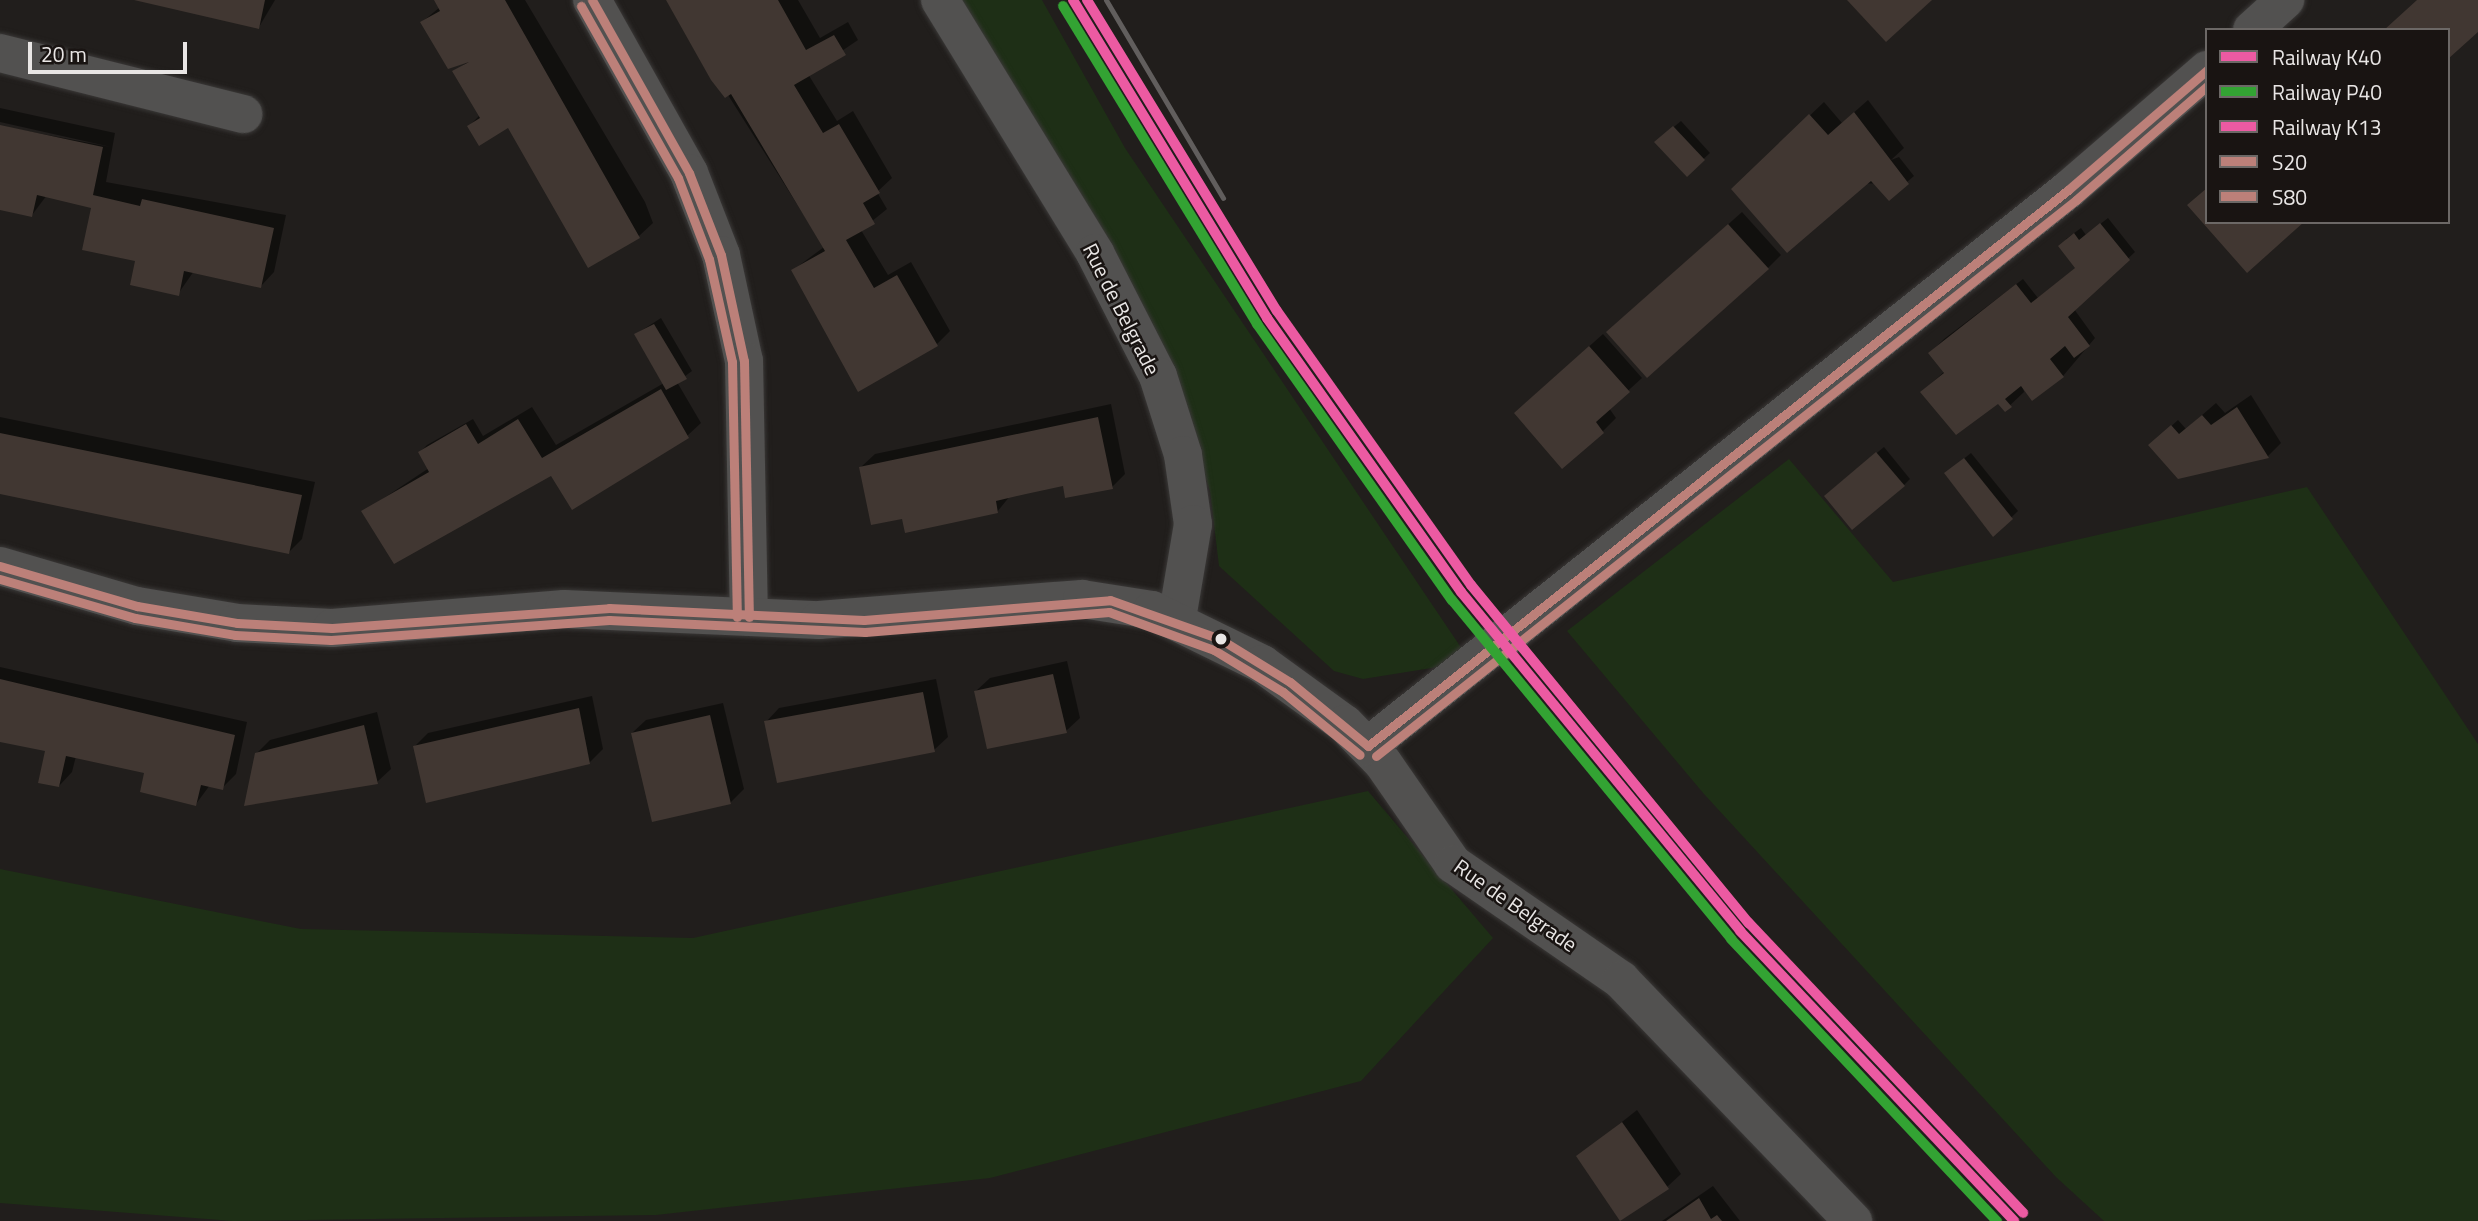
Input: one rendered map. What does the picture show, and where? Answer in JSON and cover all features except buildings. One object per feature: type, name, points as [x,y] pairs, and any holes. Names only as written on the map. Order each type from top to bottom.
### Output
[{"type":"street","points":[[592,0],[690,173],[721,255],[744,361],[749,617]]},
{"type":"street","name":"Rue de Belgrade","points":[[940,0],[1102,264],[1158,376],[1183,455],[1193,524],[1177,619],[1290,682],[1368,746],[1453,864],[1621,980],[1853,1221]]},
{"type":"street","points":[[2254,28],[2285,0]]},
{"type":"street","points":[[0,53],[243,114]]},
{"type":"street","points":[[1368,746],[2115,152],[2205,73]]},
{"type":"street","points":[[0,566],[125,603],[237,623],[373,626],[609,608],[749,617],[864,620],[1082,599],[1133,604],[1177,619]]},
{"type":"green space","points":[[955,0],[1042,0],[1125,148],[1462,649],[1444,666],[1363,679],[1334,671],[1219,566],[1210,491],[1182,410]]},
{"type":"green space","points":[[1789,459],[1893,582],[2307,487],[2478,744],[2478,1221],[2104,1221],[2056,1177],[1704,794],[1567,631]]},
{"type":"green space","points":[[1368,791],[1493,938],[1361,1081],[990,1178],[656,1215],[233,1221],[0,1203],[0,869],[301,929],[693,938]]},
{"type":"railway","points":[[1106,0],[1223,198]]},
{"type":"rail line","name":"K40","points":[[1073,0],[1267,318],[1461,592],[1740,931],[2014,1221]]},
{"type":"rail line","name":"K13","points":[[1087,0],[1277,311],[1471,585],[1749,923],[2023,1213]]},
{"type":"rail line","name":"P40","points":[[1063,6],[1257,324],[1452,600],[1731,939],[1997,1221]]},
{"type":"transit line","name":"S20","points":[[592,0],[689,173],[721,255],[744,361],[749,617]]},
{"type":"transit line","name":"S80","points":[[581,6],[678,178],[709,259],[732,362],[737,617]]},
{"type":"transit line","name":"S20","points":[[1368,746],[2068,190],[2205,72]]},
{"type":"transit line","name":"S80","points":[[1376,756],[2076,200],[2205,88]]},
{"type":"transit line","name":"S20","points":[[0,566],[137,606],[237,623],[332,628],[609,608],[864,620],[1110,600],[1220,639],[1290,682],[1368,746]]},
{"type":"transit line","name":"S80","points":[[0,579],[135,618],[235,635],[331,640],[609,620],[865,632],[1109,612],[1214,650],[1283,692],[1360,755]]}]
